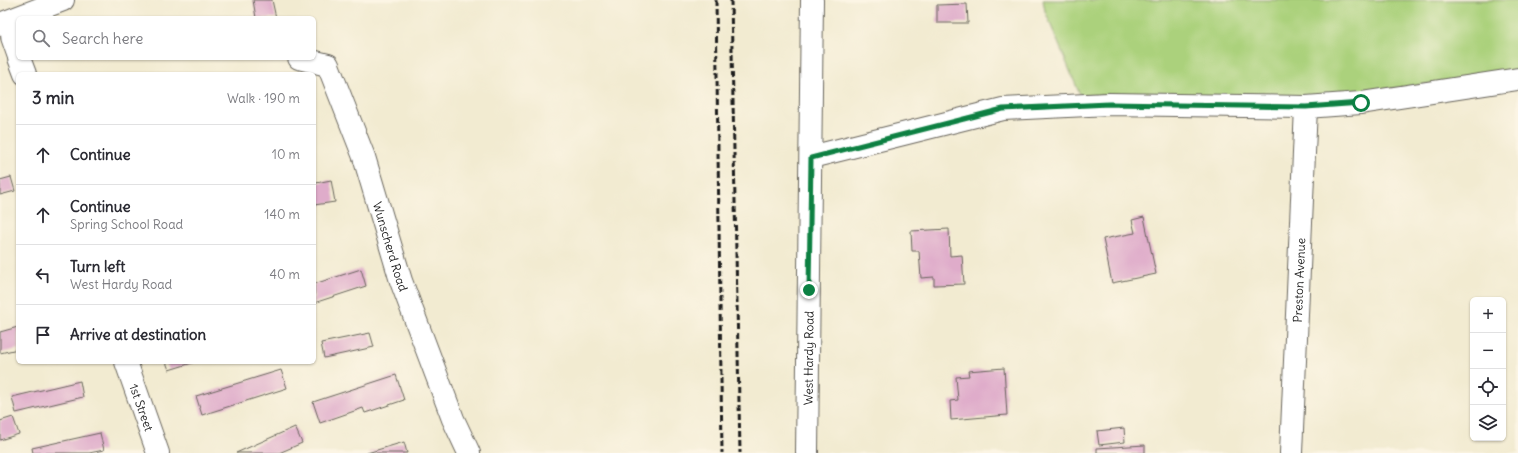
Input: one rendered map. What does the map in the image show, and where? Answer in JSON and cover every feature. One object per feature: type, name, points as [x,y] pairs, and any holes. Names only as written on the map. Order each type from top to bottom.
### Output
[{"type":"street","points":[[41,16],[63,0]]},
{"type":"street","name":"West Hardy Road","points":[[807,453],[812,0]]},
{"type":"street","points":[[20,60],[24,72]]},
{"type":"street","name":"Wunscherd Road","points":[[308,60],[328,65],[364,156],[400,281],[453,419],[469,453]]},
{"type":"street","points":[[811,158],[1003,109],[1109,104],[1306,107],[1361,103],[1518,79]]},
{"type":"street","name":"Preston Avenue","points":[[1291,453],[1306,107]]},
{"type":"street","name":"1st Street","points":[[127,364],[158,453]]},
{"type":"green space","points":[[1043,0],[1518,0],[1518,72],[1319,98],[1080,95],[1045,11]]},
{"type":"building","points":[[253,0],[272,0],[276,16],[256,16]]},
{"type":"building","points":[[967,4],[968,23],[937,23],[937,5]]},
{"type":"building","points":[[11,177],[15,191],[0,195],[0,180]]},
{"type":"building","points":[[331,180],[335,202],[316,205],[316,183]]},
{"type":"building","points":[[1144,217],[1156,274],[1112,283],[1103,239],[1135,233],[1132,220]]},
{"type":"building","points":[[949,229],[950,256],[962,255],[964,284],[934,285],[934,277],[921,278],[919,251],[912,251],[911,231]]},
{"type":"building","points":[[361,269],[366,286],[316,302],[316,283]]},
{"type":"building","points":[[16,328],[16,349],[0,353],[0,332]]},
{"type":"building","points":[[370,333],[374,347],[324,358],[321,343]]},
{"type":"building","points":[[167,364],[188,364],[169,370]]},
{"type":"building","points":[[1004,368],[1007,415],[951,420],[950,401],[958,400],[956,377],[969,376],[968,371]]},
{"type":"building","points":[[281,370],[287,388],[202,415],[196,396]]},
{"type":"building","points":[[396,375],[404,400],[365,413],[363,408],[320,423],[313,402]]},
{"type":"building","points":[[80,381],[83,397],[16,413],[12,397]]},
{"type":"building","points":[[13,417],[19,434],[0,440],[0,421]]},
{"type":"building","points":[[295,427],[302,443],[279,453],[236,453]]},
{"type":"building","points":[[1124,428],[1125,442],[1099,445],[1097,431]]},
{"type":"building","points":[[100,433],[104,450],[89,453],[33,453],[32,448]]},
{"type":"building","points":[[404,442],[407,453],[367,453]]},
{"type":"building","points":[[1145,445],[1145,453],[1097,453],[1097,448]]},
{"type":"railway","points":[[716,0],[722,453]]},
{"type":"railway","points":[[731,0],[740,453]]},
{"type":"route","points":[[809,290],[811,158],[1003,109],[1109,104],[1306,107],[1361,103]]}]
